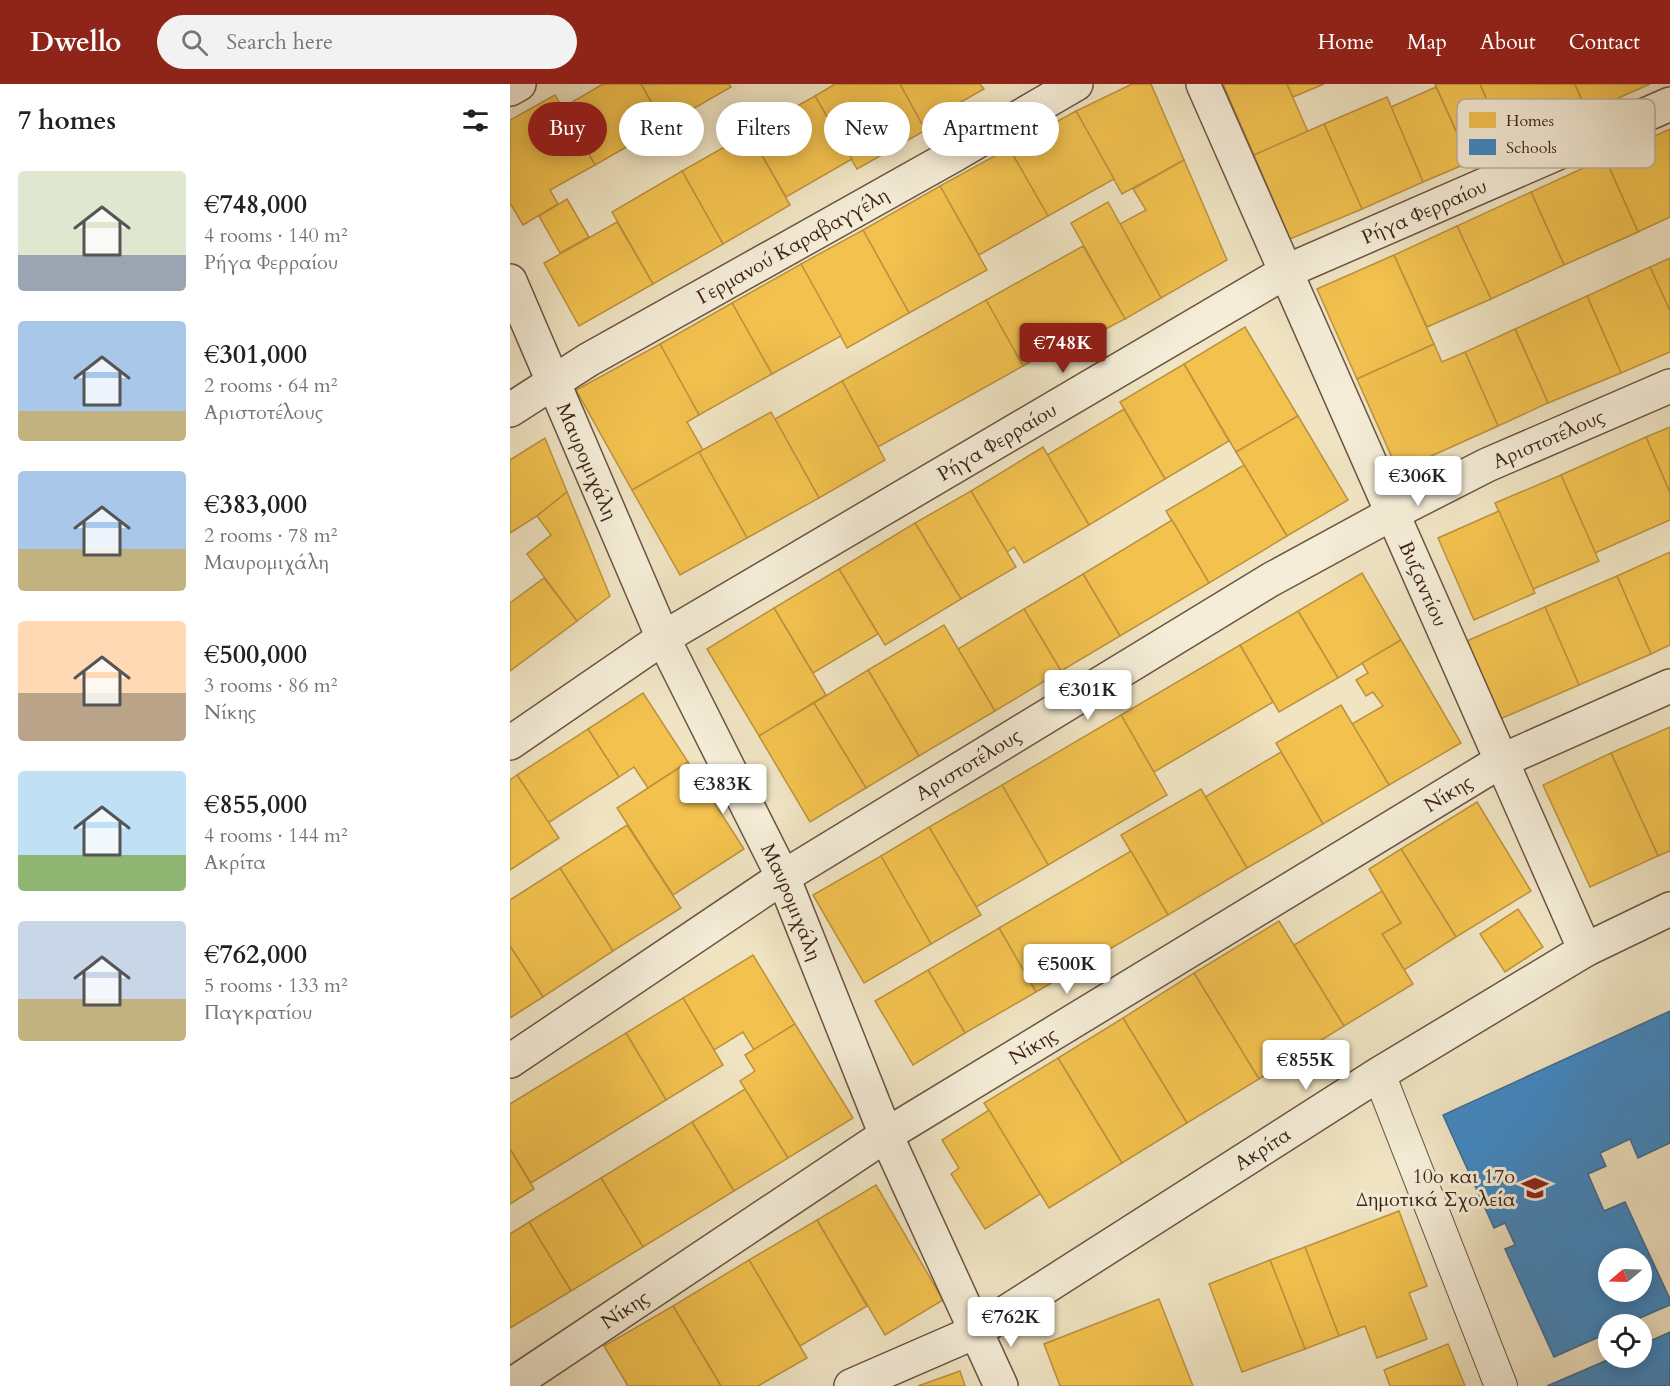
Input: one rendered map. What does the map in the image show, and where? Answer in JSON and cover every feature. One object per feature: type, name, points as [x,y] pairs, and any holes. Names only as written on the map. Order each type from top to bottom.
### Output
[{"type":"street","points":[[510,89],[519,84]]},
{"type":"street","name":"Γερμανού Καραβαγγέλη","points":[[510,410],[554,381],[1076,84]]},
{"type":"street","name":"Βυζαντίου","points":[[1203,84],[1585,950]]},
{"type":"street","name":"Ρήγα Φερραίου","points":[[1655,111],[1670,104]]},
{"type":"street","name":"Ρήγα Φερραίου","points":[[510,743],[663,638],[1287,271],[1523,168]]},
{"type":"street","name":"Μαυρομιχάλη","points":[[510,281],[663,638],[783,878],[886,1135],[1001,1386]]},
{"type":"street","name":"Αριστοτέλους","points":[[510,1061],[783,878],[1270,580],[1487,465],[1670,386]]},
{"type":"street","name":"Νίκης","points":[[510,1386],[886,1135],[1501,761],[1670,686]]},
{"type":"street","name":"Ακρίτα","points":[[852,1386],[975,1332],[1379,1074],[1585,950],[1670,909]]},
{"type":"street","points":[[1379,1074],[1501,1386]]},
{"type":"building: Homes","points":[[603,84],[641,84],[652,102],[619,102],[619,151],[595,165],[590,156],[607,156],[607,102],[572,102]]},
{"type":"building: Homes","points":[[641,84],[729,84],[731,87],[704,103],[652,102]]},
{"type":"building: Homes","points":[[835,84],[900,84],[922,123],[922,132],[910,139],[910,102],[824,102],[824,112],[815,96]]},
{"type":"building: Homes","points":[[900,84],[980,84],[984,89],[961,102],[922,102],[922,124]]},
{"type":"building: Homes","points":[[1132,84],[1151,84],[1184,160],[1122,194],[1076,111]]},
{"type":"building: Homes","points":[[1223,84],[1287,84],[1308,132],[1254,155]]},
{"type":"building: Homes","points":[[1287,84],[1324,84],[1293,97]]},
{"type":"building: Homes","points":[[1435,84],[1480,84],[1487,99],[1457,99],[1457,133]]},
{"type":"building: Homes","points":[[1480,84],[1575,84],[1581,99],[1487,99]]},
{"type":"building: Homes","points":[[1575,84],[1650,84],[1616,99],[1581,99]]},
{"type":"building: Homes","points":[[1436,87],[1457,133],[1457,168],[1423,182],[1391,107]]},
{"type":"building: Homes","points":[[555,95],[559,102],[542,102]]},
{"type":"building: Homes","points":[[815,96],[824,111],[824,156],[850,156],[852,159],[786,197],[762,156],[812,156],[812,102],[804,102]]},
{"type":"building: Homes","points":[[1387,97],[1423,182],[1362,209],[1324,124]]},
{"type":"building: Homes","points":[[528,110],[528,156],[590,156],[595,165],[550,190],[558,204],[523,225],[510,203],[510,120]]},
{"type":"building: Homes","points":[[1076,111],[1114,179],[1048,216],[1014,156],[1059,156],[1059,120]]},
{"type":"building: Homes","points":[[1324,124],[1362,209],[1290,239],[1254,155]]},
{"type":"building: Homes","points":[[1670,129],[1670,217],[1638,232],[1609,168],[1655,168],[1655,136]]},
{"type":"building: Homes","points":[[716,152],[716,156],[762,156],[790,205],[723,244],[682,171]]},
{"type":"building: Homes","points":[[850,156],[880,156],[857,169]]},
{"type":"building: Homes","points":[[994,156],[1014,156],[1048,216],[979,255],[940,186]]},
{"type":"building: Homes","points":[[1184,160],[1227,260],[1161,298],[1120,224],[1146,210],[1133,189]]},
{"type":"building: Homes","points":[[1583,168],[1609,168],[1638,232],[1564,265],[1531,192]]},
{"type":"building: Homes","points":[[682,171],[723,244],[653,284],[612,212]]},
{"type":"building: Homes","points":[[940,186],[987,270],[909,313],[863,230]]},
{"type":"building: Homes","points":[[1531,192],[1564,265],[1491,299],[1457,226]]},
{"type":"building: Homes","points":[[567,199],[589,237],[560,253],[539,216]]},
{"type":"building: Homes","points":[[1108,202],[1161,298],[1125,319],[1071,223]]},
{"type":"building: Homes","points":[[617,222],[653,284],[579,326],[544,263]]},
{"type":"building: Homes","points":[[1457,226],[1491,299],[1427,327],[1394,255]]},
{"type":"building: Homes","points":[[863,230],[909,313],[847,348],[801,264]]},
{"type":"building: Homes","points":[[1083,246],[1125,319],[1098,333],[1094,326],[1023,366],[986,300]]},
{"type":"building: Homes","points":[[1394,255],[1434,344],[1357,379],[1317,289]]},
{"type":"building: Homes","points":[[1670,258],[1670,311],[1650,267]]},
{"type":"building: Homes","points":[[801,264],[841,336],[772,374],[732,303]]},
{"type":"building: Homes","points":[[1650,267],[1670,311],[1670,352],[1621,373],[1587,296]]},
{"type":"building: Homes","points":[[1587,296],[1621,373],[1548,403],[1515,329]]},
{"type":"building: Homes","points":[[986,300],[1023,366],[878,447],[842,381]]},
{"type":"building: Homes","points":[[732,303],[772,374],[699,415],[660,344]]},
{"type":"building: Homes","points":[[1245,327],[1298,416],[1236,452],[1184,364]]},
{"type":"building: Homes","points":[[1515,329],[1548,403],[1498,426],[1465,352]]},
{"type":"building: Homes","points":[[660,344],[699,415],[687,422],[703,450],[632,490],[576,390]]},
{"type":"building: Homes","points":[[1434,344],[1442,362],[1465,352],[1498,426],[1398,471],[1357,379]]},
{"type":"building: Homes","points":[[1184,364],[1229,441],[1165,479],[1120,402]]},
{"type":"building: Homes","points":[[842,381],[885,460],[819,498],[775,419]]},
{"type":"building: Homes","points":[[1124,409],[1165,479],[1089,525],[1047,455]]},
{"type":"building: Homes","points":[[771,412],[819,498],[747,538],[699,452]]},
{"type":"building: Homes","points":[[1298,416],[1348,500],[1287,536],[1236,452]]},
{"type":"building: Homes","points":[[1670,427],[1670,493],[1646,437]]},
{"type":"building: Homes","points":[[1646,437],[1670,493],[1670,520],[1595,553],[1561,475]]},
{"type":"building: Homes","points":[[545,438],[567,492],[537,516],[510,533],[510,460]]},
{"type":"building: Homes","points":[[1043,447],[1089,525],[1024,563],[1014,547],[1007,552],[971,491]]},
{"type":"building: Homes","points":[[699,452],[747,538],[680,575],[632,490]]},
{"type":"building: Homes","points":[[1244,465],[1287,536],[1209,583],[1166,511]]},
{"type":"building: Homes","points":[[1561,475],[1599,561],[1533,589],[1495,503]]},
{"type":"building: Homes","points":[[971,491],[1016,567],[961,599],[915,523]]},
{"type":"building: Homes","points":[[567,492],[610,596],[577,621],[527,554],[551,535],[537,516]]},
{"type":"building: Homes","points":[[1499,511],[1535,593],[1474,620],[1438,538]]},
{"type":"building: Homes","points":[[1172,520],[1209,583],[1120,636],[1083,574]]},
{"type":"building: Homes","points":[[915,523],[961,599],[885,645],[839,569]]},
{"type":"building: Homes","points":[[1670,552],[1670,645],[1651,654],[1617,576]]},
{"type":"building: Homes","points":[[839,569],[878,634],[813,673],[774,608]]},
{"type":"building: Homes","points":[[1362,573],[1401,640],[1338,678],[1298,611]]},
{"type":"building: Homes","points":[[1083,574],[1120,636],[1061,671],[1024,609]]},
{"type":"building: Homes","points":[[1617,576],[1651,654],[1579,685],[1545,607]]},
{"type":"building: Homes","points":[[544,578],[577,621],[510,671],[510,603]]},
{"type":"building: Homes","points":[[1545,607],[1579,685],[1500,719],[1467,641]]},
{"type":"building: Homes","points":[[774,608],[826,695],[759,736],[707,649]]},
{"type":"building: Homes","points":[[1024,609],[1061,671],[995,711],[958,649]]},
{"type":"building: Homes","points":[[1298,611],[1338,678],[1279,712],[1240,645]]},
{"type":"building: Homes","points":[[944,625],[995,711],[919,756],[868,670]]},
{"type":"building: Homes","points":[[1401,640],[1461,743],[1389,785],[1352,724],[1383,706],[1373,692],[1366,696],[1356,680],[1368,673],[1362,663]]},
{"type":"building: Homes","points":[[1240,645],[1273,702],[1154,772],[1121,715]]},
{"type":"building: Homes","points":[[868,670],[919,756],[866,788],[814,703]]},
{"type":"building: Homes","points":[[643,693],[688,762],[648,788],[634,767],[619,777],[588,729]]},
{"type":"building: Homes","points":[[814,703],[866,788],[810,822],[759,736]]},
{"type":"building: Homes","points":[[1341,705],[1389,785],[1323,824],[1276,743]]},
{"type":"building: Homes","points":[[1121,715],[1167,795],[1048,865],[1002,785]]},
{"type":"building: Homes","points":[[1670,727],[1670,851],[1658,856],[1611,753]]},
{"type":"building: Homes","points":[[588,729],[619,777],[548,823],[517,775]]},
{"type":"building: Homes","points":[[1281,752],[1323,824],[1247,868],[1205,797]]},
{"type":"building: Homes","points":[[1611,753],[1658,856],[1590,887],[1543,785]]},
{"type":"building: Homes","points":[[688,762],[744,849],[673,895],[617,808]]},
{"type":"building: Homes","points":[[517,775],[559,838],[510,870],[510,780]]},
{"type":"building: Homes","points":[[1002,785],[1048,865],[976,907],[929,827]]},
{"type":"building: Homes","points":[[1201,789],[1247,868],[1168,915],[1121,835]]},
{"type":"building: Homes","points":[[1477,802],[1531,891],[1456,937],[1401,849]]},
{"type":"building: Homes","points":[[627,825],[681,908],[613,951],[560,868]]},
{"type":"building: Homes","points":[[929,827],[981,915],[931,944],[881,856]]},
{"type":"building: Homes","points":[[1401,849],[1456,937],[1404,970],[1382,934],[1401,923],[1369,869]]},
{"type":"building: Homes","points":[[1131,851],[1168,915],[1036,992],[999,928]]},
{"type":"building: Homes","points":[[881,856],[931,944],[864,983],[813,895]]},
{"type":"building: Homes","points":[[560,868],[613,951],[543,997],[510,946],[510,900]]},
{"type":"building: Homes","points":[[1382,891],[1401,923],[1382,934],[1413,984],[1344,1026],[1294,945]]},
{"type":"building: Homes","points":[[1518,909],[1543,947],[1505,972],[1480,934]]},
{"type":"building: Homes","points":[[1279,921],[1344,1026],[1259,1079],[1194,973]]},
{"type":"building: Homes","points":[[999,928],[1036,992],[965,1033],[928,970]]},
{"type":"building: Homes","points":[[510,946],[543,997],[510,1018]]},
{"type":"building: Homes","points":[[753,955],[795,1024],[754,1050],[743,1032],[714,1050],[683,998]]},
{"type":"building: Homes","points":[[928,970],[965,1033],[913,1065],[875,1001]]},
{"type":"building: Homes","points":[[1194,973],[1259,1079],[1187,1123],[1123,1018]]},
{"type":"building: Homes","points":[[683,998],[723,1065],[666,1100],[626,1033]]},
{"type":"building: Homes","points":[[1123,1018],[1187,1123],[1122,1163],[1058,1058]]},
{"type":"building: Homes","points":[[795,1024],[853,1118],[788,1158],[740,1081],[755,1071],[745,1055]]},
{"type":"building: Homes","points":[[626,1033],[666,1100],[531,1183],[510,1149],[510,1104]]},
{"type":"building: Homes","points":[[1058,1058],[1122,1163],[1049,1208],[984,1103]]},
{"type":"building: Homes","points":[[745,1089],[788,1158],[734,1191],[692,1122]]},
{"type":"building: Homes","points":[[989,1110],[1040,1194],[985,1229],[951,1174],[959,1168],[942,1140]]},
{"type":"building: Homes","points":[[692,1122],[734,1191],[643,1247],[601,1178]]},
{"type":"building: Homes","points":[[510,1149],[534,1189],[510,1204]]},
{"type":"building: Homes","points":[[601,1178],[643,1247],[571,1291],[529,1222]]},
{"type":"building: Homes","points":[[876,1185],[943,1300],[885,1335],[817,1220]]},
{"type":"building: Homes","points":[[1399,1211],[1427,1286],[1409,1293],[1427,1339],[1377,1358],[1365,1326],[1339,1336],[1305,1247]]},
{"type":"building: Homes","points":[[817,1220],[867,1306],[800,1346],[749,1260]]},
{"type":"building: Homes","points":[[529,1222],[571,1291],[510,1328],[510,1234]]},
{"type":"building: Homes","points":[[1305,1247],[1339,1336],[1305,1349],[1270,1260]]},
{"type":"building: Homes","points":[[749,1260],[807,1358],[758,1386],[721,1386],[673,1306]]},
{"type":"building: Homes","points":[[1270,1260],[1305,1349],[1242,1372],[1209,1284]]},
{"type":"building: Homes","points":[[1159,1299],[1193,1386],[1060,1386],[1044,1344]]},
{"type":"building: Homes","points":[[673,1306],[721,1386],[628,1386],[604,1346]]},
{"type":"building: Homes","points":[[1448,1344],[1465,1386],[1390,1386],[1384,1370]]},
{"type":"building: Homes","points":[[960,1371],[965,1386],[918,1386]]},
{"type":"building: Schools","name":"10ο και 17ο Δημοτικά Σχολεία","points":[[1670,1011],[1670,1143],[1638,1158],[1630,1139],[1600,1153],[1606,1166],[1588,1174],[1604,1211],[1625,1202],[1646,1248],[1598,1248],[1598,1302],[1652,1302],[1652,1260],[1670,1299],[1670,1305],[1649,1314],[1598,1314],[1598,1337],[1554,1357],[1505,1249],[1515,1245],[1505,1223],[1494,1228],[1443,1115]]},
{"type":"building: Schools","points":[[1670,1332],[1670,1386],[1547,1386],[1598,1364],[1598,1368],[1652,1368],[1652,1340]]},
{"type":"place","name":"10ο και 17ο Δημοτικά Σχολεία","points":[[1535,1188]]}]
